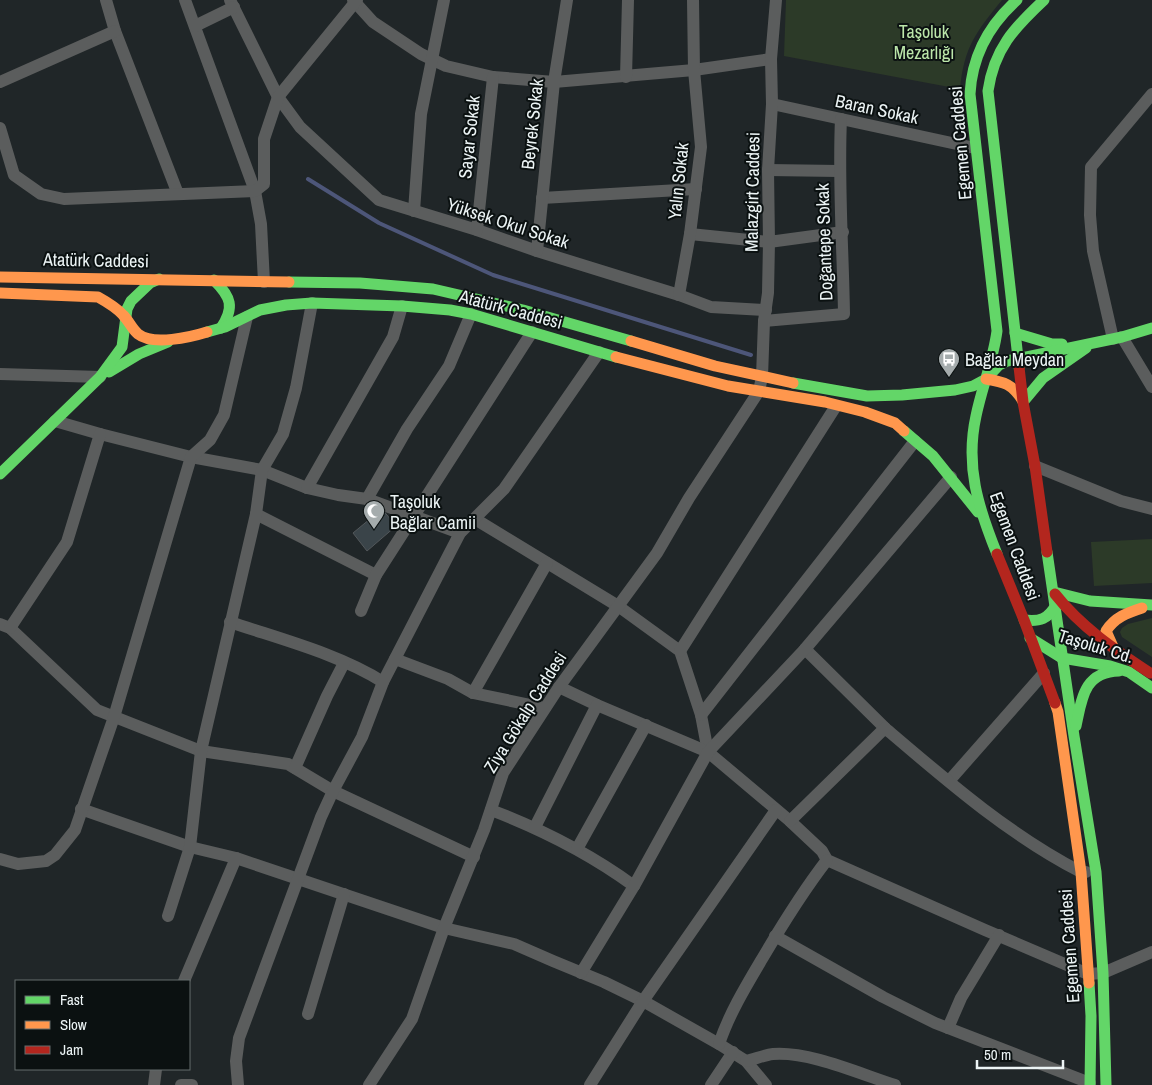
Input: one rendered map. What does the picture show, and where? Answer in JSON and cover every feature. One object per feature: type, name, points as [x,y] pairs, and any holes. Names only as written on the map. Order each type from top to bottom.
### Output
[{"type":"main road","name":"Egemen Caddesi","points":[[1017,0],[1007,8],[992,29],[975,62],[971,80],[970,99],[975,148],[997,331],[994,354],[976,416],[971,456],[983,519],[1024,620],[1058,712],[1081,872],[1091,1016],[1090,1084]]},
{"type":"main road","name":"Egemen Caddesi","points":[[1044,0],[1029,13],[1000,48],[989,73],[989,110],[1023,402],[1035,466],[1062,658],[1096,872],[1103,973],[1106,1085]]},
{"type":"main road","name":"Atatürk Caddesi","points":[[0,277],[158,278],[360,283],[433,289],[523,310],[715,366],[760,384],[836,406],[865,412],[895,424],[933,456],[983,519]]},
{"type":"main road","points":[[0,474],[100,378],[122,348],[127,309],[131,301],[158,278]]},
{"type":"main road","points":[[214,280],[226,293],[230,302],[229,318],[221,328]]},
{"type":"main road","name":"Atatürk Caddesi","points":[[0,293],[98,297],[112,305],[139,335],[152,339],[173,340],[221,328],[260,310],[286,305],[312,303],[402,306],[450,310],[471,314],[599,352],[728,386],[760,384],[867,396],[955,390],[986,380]]},
{"type":"main road","points":[[986,380],[999,365],[1018,359],[1118,338],[1152,328]]},
{"type":"main road","points":[[1015,333],[1052,344],[1093,343]]},
{"type":"main road","points":[[100,378],[139,354],[173,340]]},
{"type":"main road","points":[[986,380],[1007,383],[1015,387],[1023,402],[1043,378],[1093,343]]},
{"type":"main road","points":[[1054,592],[1090,601],[1152,605]]},
{"type":"main road","name":"Taşoluk Cd.","points":[[1054,592],[1074,617],[1114,649],[1152,674]]},
{"type":"main road","points":[[1024,620],[1043,621],[1051,614],[1056,605]]},
{"type":"main road","points":[[1114,649],[1106,631],[1109,625],[1120,616],[1152,605]]},
{"type":"main road","name":"Taşoluk Cd.","points":[[1030,638],[1062,658],[1110,666],[1130,672],[1152,688]]},
{"type":"main road","points":[[1074,736],[1082,697],[1090,682],[1108,672],[1130,672]]},
{"type":"street","points":[[106,0],[115,31],[178,194]]},
{"type":"street","points":[[186,0],[255,191],[261,224],[264,282]]},
{"type":"street","points":[[414,211],[422,114],[444,0]]},
{"type":"street","name":"Beyrek Sokak","points":[[537,251],[554,82],[567,0]]},
{"type":"street","points":[[626,77],[628,0]]},
{"type":"street","name":"Yalın Sokak","points":[[679,295],[690,234],[701,147],[694,70],[693,0]]},
{"type":"street","name":"Malazgirt Caddesi","points":[[760,384],[769,242],[768,170],[772,104],[771,59],[776,0]]},
{"type":"street","points":[[0,128],[14,175],[41,194],[64,199],[255,191],[264,184],[264,139],[278,97],[355,1],[373,22],[421,54],[446,66],[493,77],[554,82],[694,70],[771,59]]},
{"type":"street","points":[[195,26],[232,3]]},
{"type":"street","name":"Yüksek Okul Sokak","points":[[232,3],[278,97],[300,127],[380,200],[679,295],[711,307],[765,315]]},
{"type":"street","points":[[0,82],[115,31]]},
{"type":"street","name":"Sayar Sokak","points":[[477,230],[493,77]]},
{"type":"street","points":[[1152,94],[1091,167],[1090,207],[1093,250],[1118,338],[1152,387]]},
{"type":"street","name":"Baran Sokak","points":[[772,104],[975,148]]},
{"type":"street","name":"Doğantepe Sokak","points":[[765,315],[844,314],[843,232],[839,171],[841,119]]},
{"type":"street","points":[[768,170],[839,171]]},
{"type":"street","points":[[542,198],[696,189]]},
{"type":"street","points":[[690,234],[769,242],[843,232]]},
{"type":"street","points":[[168,916],[190,847],[201,751],[256,514],[262,470],[283,434],[296,388],[312,303]]},
{"type":"street","points":[[307,488],[394,337],[402,306]]},
{"type":"street","points":[[366,499],[407,429],[448,366],[471,314]]},
{"type":"street","points":[[0,859],[18,864],[46,861],[55,855],[75,830],[114,717],[191,457],[210,440],[224,415],[246,317]]},
{"type":"street","points":[[361,611],[376,575],[532,332]]},
{"type":"street","points":[[238,1085],[236,1061],[238,1038],[299,880],[321,817],[362,737],[383,682],[460,533],[504,489],[599,352]]},
{"type":"street","points":[[0,374],[100,378]]},
{"type":"street","name":"Ziya Gökalp Caddesi","points":[[369,1085],[412,1019],[444,928],[474,857],[503,773],[559,687],[657,553],[760,384]]},
{"type":"street","points":[[680,651],[836,406]]},
{"type":"street","points":[[55,421],[191,457],[262,470],[307,488],[366,499],[460,533]]},
{"type":"street","points":[[100,434],[67,542],[5,626],[97,710],[201,751],[288,764],[333,792],[474,857]]},
{"type":"street","points":[[701,716],[915,440]]},
{"type":"street","points":[[1035,466],[1121,501],[1152,509]]},
{"type":"street","points":[[581,973],[634,886],[708,752],[805,649],[951,477]]},
{"type":"street","points":[[256,514],[376,575]]},
{"type":"street","points":[[475,519],[618,606],[680,651],[701,716],[708,752]]},
{"type":"street","points":[[473,693],[547,563]]},
{"type":"street","points":[[230,622],[330,655],[383,682]]},
{"type":"street","points":[[805,649],[885,728],[949,781],[1021,836],[1055,858],[1081,872],[1096,872]]},
{"type":"street","points":[[395,659],[448,680],[473,693],[545,708]]},
{"type":"street","points":[[295,768],[344,663]]},
{"type":"street","points":[[949,781],[1044,674]]},
{"type":"street","points":[[559,687],[708,752],[790,821],[822,851],[827,860],[1088,974],[1103,973],[1152,952]]},
{"type":"street","points":[[535,827],[597,705]]},
{"type":"street","points":[[577,849],[646,725]]},
{"type":"street","points":[[790,821],[885,728]]},
{"type":"street","points":[[81,809],[190,847],[236,858],[444,928],[514,944],[604,982],[643,1001],[733,1052],[746,1061],[766,1085]]},
{"type":"street","points":[[491,810],[535,827],[577,849],[606,865],[634,886]]},
{"type":"street","points":[[590,1085],[643,1001],[776,810]]},
{"type":"street","points":[[184,980],[236,858]]},
{"type":"street","points":[[719,1044],[726,1022],[775,936],[827,860]]},
{"type":"street","points":[[308,1014],[344,894]]},
{"type":"street","points":[[948,1028],[961,998],[999,935]]},
{"type":"street","points":[[775,936],[883,997],[948,1028],[1090,1084]]},
{"type":"street","points":[[710,1085],[733,1052]]},
{"type":"street","points":[[746,1061],[772,1054],[816,1059],[895,1085]]},
{"type":"street","points":[[154,1085],[156,1070]]},
{"type":"street","points":[[181,1085],[192,1085]]},
{"type":"green space","name":"Taşoluk Mezarlığı","points":[[786,0],[1002,0],[978,31],[968,51],[960,89],[784,56]]},
{"type":"green space","points":[[1152,539],[1152,583],[1094,586],[1091,542]]},
{"type":"green space","points":[[1152,618],[1152,657],[1122,637],[1120,632],[1128,624]]},
{"type":"building","name":"Taşoluk Bağlar Camii","points":[[382,509],[396,526],[367,551],[353,533]]},
{"type":"waterway","points":[[308,179],[379,223],[493,275],[751,355]]},
{"type":"traffic: fast","points":[[997,554],[979,503],[975,486],[972,452],[976,416],[997,331],[970,94],[971,80],[978,54],[990,31],[1017,0]]},
{"type":"traffic: fast","points":[[1019,367],[988,91],[1000,51],[1023,20],[1044,0]]},
{"type":"traffic: fast","points":[[0,474],[100,377],[122,347],[127,309],[131,301],[150,283],[159,279]]},
{"type":"traffic: fast","points":[[214,280],[224,292],[229,302],[228,314],[221,328]]},
{"type":"traffic: fast","points":[[289,282],[360,283],[433,289],[523,310],[631,341]]},
{"type":"traffic: fast","points":[[207,332],[225,327],[260,310],[286,305],[312,303],[402,306],[450,310],[471,314],[616,357]]},
{"type":"traffic: fast","points":[[793,383],[867,396],[955,390],[973,386],[986,379],[999,365],[1007,361],[1122,337],[1152,328]]},
{"type":"traffic: fast","points":[[1015,333],[1052,344],[1062,344]]},
{"type":"traffic: fast","points":[[109,372],[139,354],[168,342]]},
{"type":"traffic: fast","points":[[1023,402],[1043,378],[1086,348]]},
{"type":"traffic: fast","points":[[904,431],[933,456],[978,512]]},
{"type":"traffic: fast","points":[[1047,552],[1096,872],[1103,973],[1106,1085]]},
{"type":"traffic: fast","points":[[1054,592],[1090,601],[1152,605]]},
{"type":"traffic: fast","points":[[1024,620],[1039,620],[1050,614],[1056,605]]},
{"type":"traffic: fast","points":[[1030,638],[1062,658],[1110,666],[1129,672],[1152,688]]},
{"type":"traffic: fast","points":[[1076,726],[1083,697],[1092,681],[1098,676],[1119,671]]},
{"type":"traffic: fast","points":[[1089,983],[1091,1016],[1090,1085]]},
{"type":"traffic: slow","points":[[0,277],[289,282]]},
{"type":"traffic: slow","points":[[0,293],[98,297],[120,312],[134,330],[145,338],[162,340],[207,332]]},
{"type":"traffic: slow","points":[[631,341],[715,366],[793,383]]},
{"type":"traffic: slow","points":[[616,357],[728,386],[825,402],[865,412],[895,423],[904,431]]},
{"type":"traffic: slow","points":[[986,379],[1008,385],[1023,401]]},
{"type":"traffic: slow","points":[[1114,649],[1106,631],[1117,619],[1142,608]]},
{"type":"traffic: slow","points":[[1055,703],[1058,712],[1081,872],[1089,983]]},
{"type":"traffic: jam","points":[[1019,367],[1047,552]]},
{"type":"traffic: jam","points":[[997,554],[1055,703]]},
{"type":"traffic: jam","points":[[1055,594],[1076,617],[1111,647],[1150,673]]},
{"type":"place","name":"Bağlar Meydan","points":[[949,378]]},
{"type":"place","name":"Taşoluk Bağlar Camii","points":[[374,530]]}]
